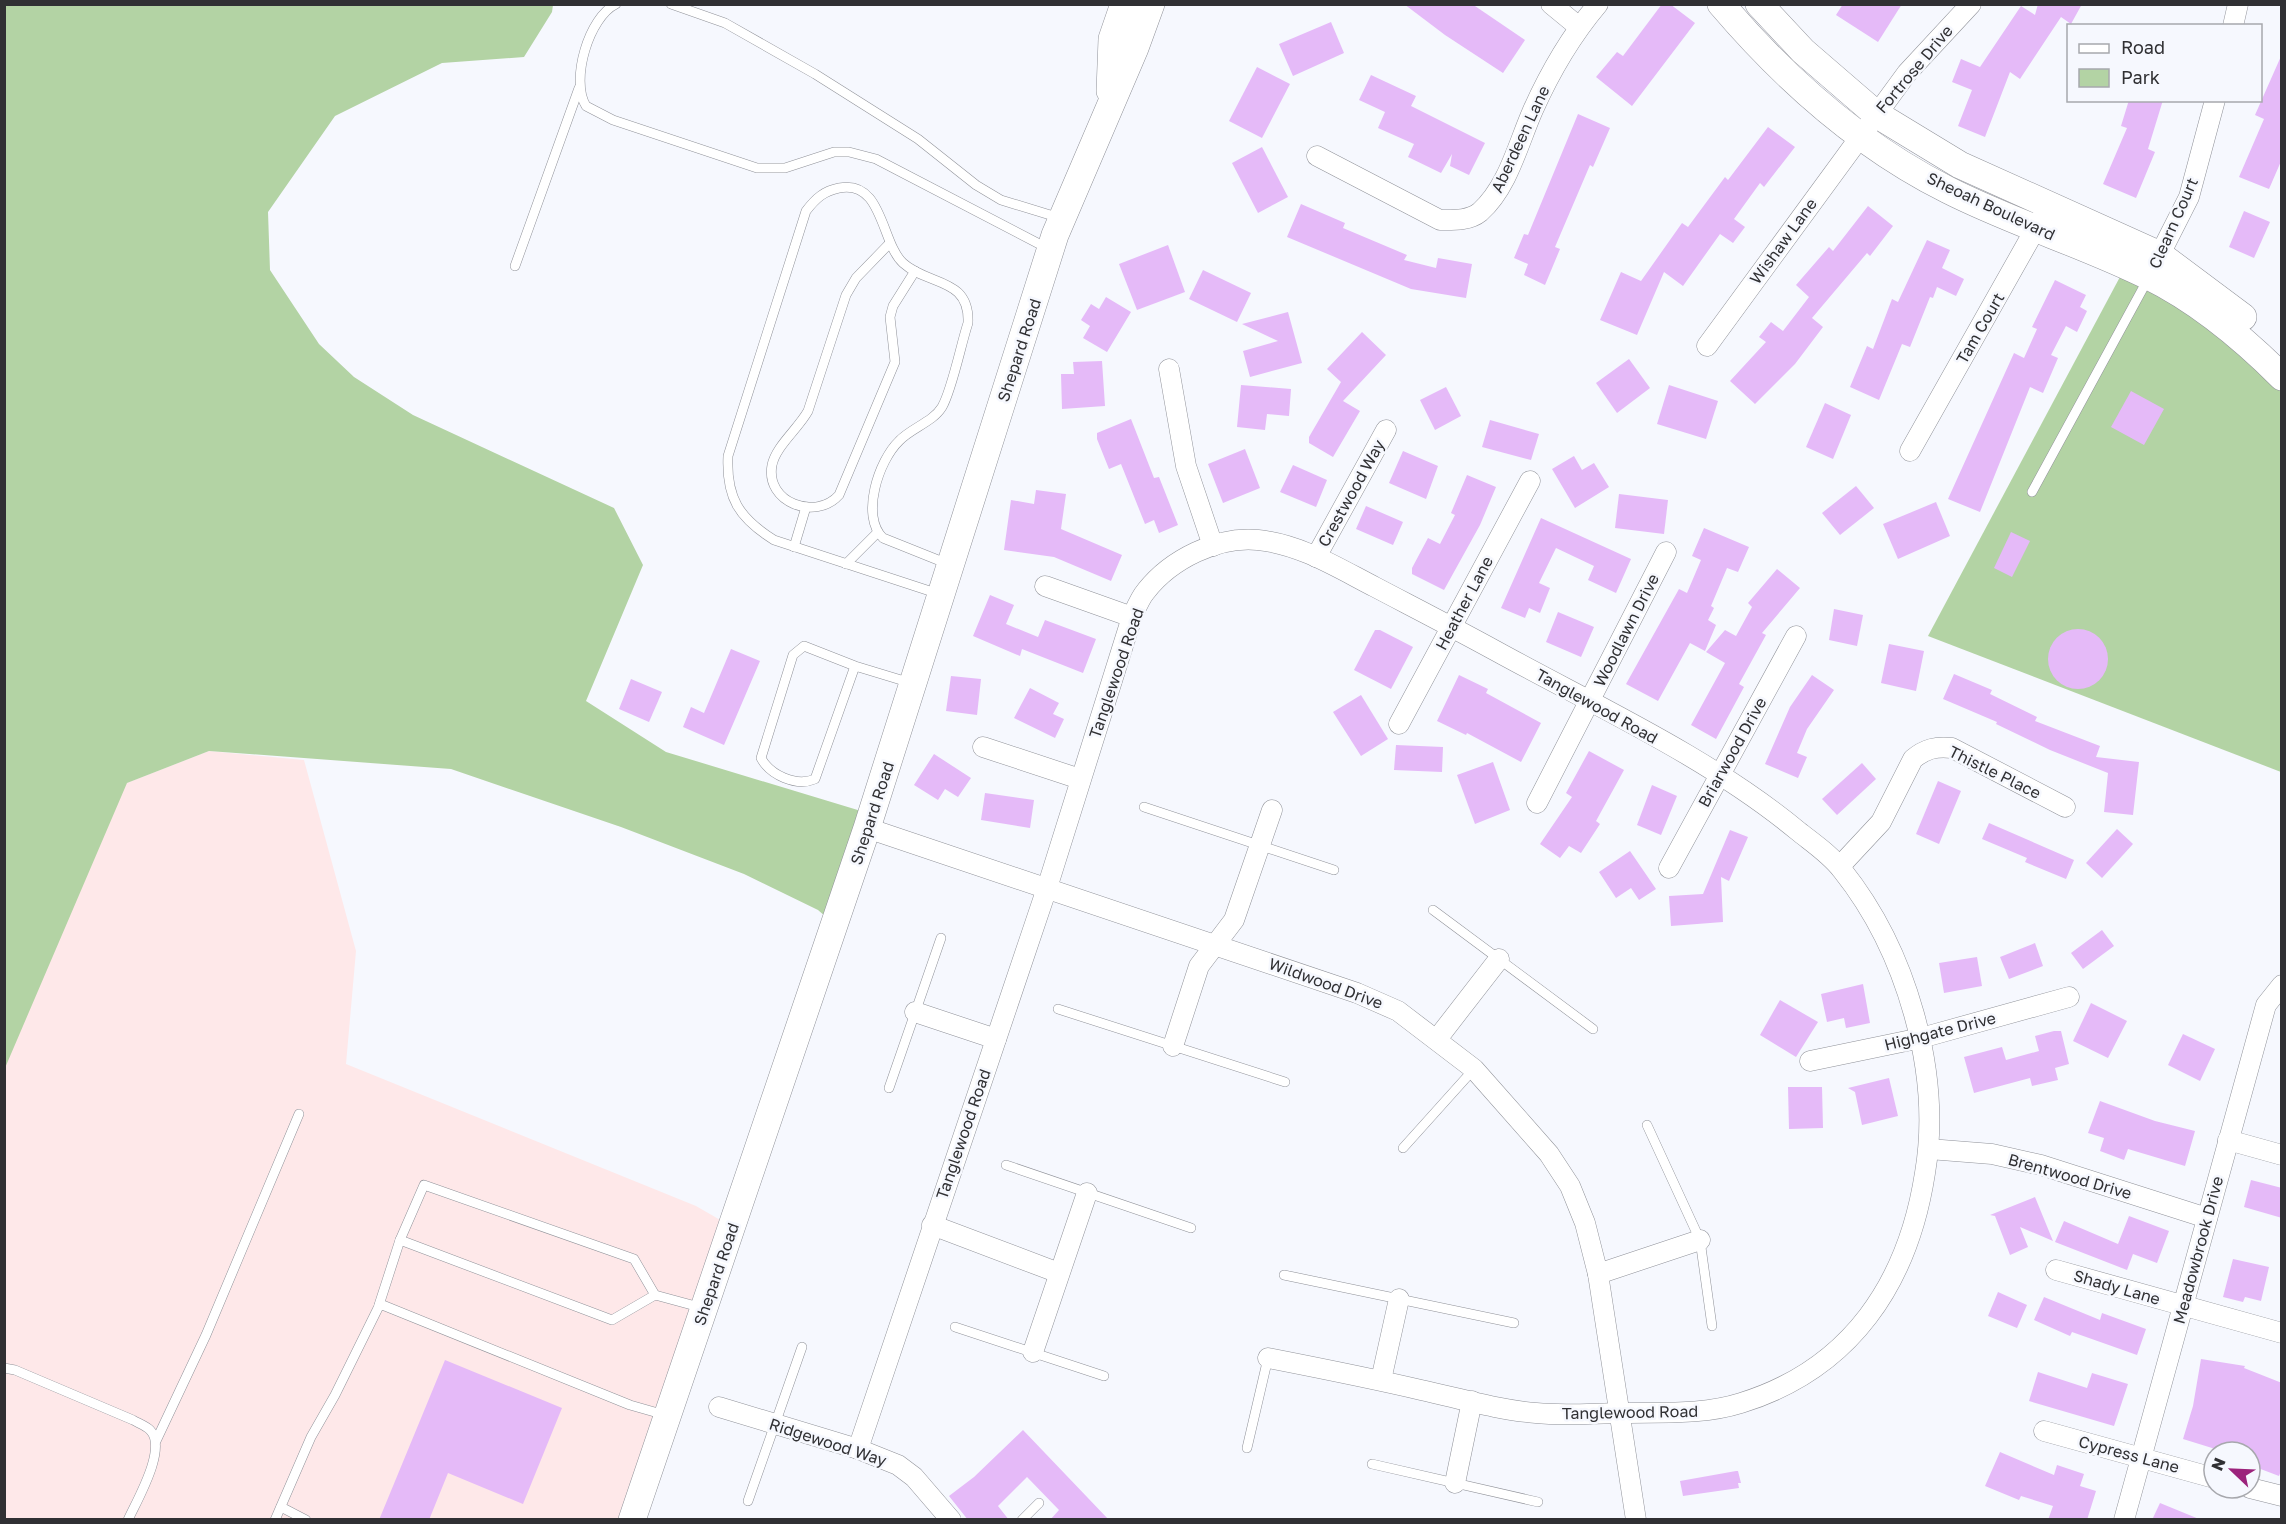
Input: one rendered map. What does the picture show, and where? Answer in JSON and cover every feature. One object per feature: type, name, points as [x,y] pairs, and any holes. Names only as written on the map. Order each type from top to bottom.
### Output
[{"type":"street","name":"Shepard Road","points":[[1109,107],[1112,39],[1124,4]]},
{"type":"street","name":"Shepard Road","points":[[632,1520],[867,828],[1050,250],[1136,48],[1150,4]]},
{"type":"street","points":[[1551,4],[1579,27]]},
{"type":"street","name":"Aberdeen Lane","points":[[1317,156],[1440,219],[1460,220],[1477,214],[1494,197],[1542,90],[1579,27],[1598,4]]},
{"type":"street","name":"Sheoah Boulevard","points":[[1721,4],[1784,71],[1859,136],[1947,190],[2036,228],[2155,266]]},
{"type":"street","name":"Sheoah Boulevard","points":[[1759,4],[1803,51],[1876,114],[1960,165],[2048,202],[2155,266],[2235,321],[2280,367]]},
{"type":"street","name":"Fortrose Drive","points":[[1859,136],[1907,73],[1971,4]]},
{"type":"street","points":[[2233,24],[2238,4]]},
{"type":"street","name":"Clearn Court","points":[[2155,266],[2189,196],[2214,102]]},
{"type":"street","name":"Wishaw Lane","points":[[1707,346],[1859,136]]},
{"type":"street","name":"Tam Court","points":[[1910,452],[2036,228],[2048,202]]},
{"type":"street","points":[[1169,369],[1186,466],[1214,546]]},
{"type":"street","name":"Crestwood Way","points":[[1316,557],[1386,430]]},
{"type":"street","name":"Heather Lane","points":[[1399,724],[1530,481]]},
{"type":"street","name":"Tanglewood Road","points":[[858,1449],[1047,888],[1132,617],[1145,592],[1185,557],[1214,546],[1252,539],[1282,544],[1316,557],[1451,627],[1720,774],[1771,809],[1840,866],[1863,900],[1886,944],[1903,984],[1921,1038],[1930,1096],[1929,1149],[1919,1214],[1903,1260],[1878,1306],[1842,1348],[1789,1382],[1741,1403],[1693,1412],[1533,1413],[1268,1358]]},
{"type":"street","name":"Woodlawn Drive","points":[[1537,803],[1666,552]]},
{"type":"street","points":[[1045,586],[1132,617]]},
{"type":"street","name":"Briarwood Drive","points":[[1669,868],[1796,636]]},
{"type":"street","name":"Thistle Place","points":[[1840,866],[1881,822],[1913,759],[1938,746],[1952,748],[2065,807]]},
{"type":"street","points":[[983,747],[1080,779]]},
{"type":"street","points":[[1173,1046],[1199,966],[1234,920],[1272,810]]},
{"type":"street","name":"Wildwood Drive","points":[[867,828],[1357,993],[1398,1011],[1473,1069],[1549,1154],[1570,1186],[1585,1223],[1598,1274],[1636,1520]]},
{"type":"street","points":[[1437,1039],[1499,959]]},
{"type":"street","name":"Meadowbrook Drive","points":[[2124,1520],[2266,1005],[2282,985]]},
{"type":"street","name":"Highgate Drive","points":[[1810,1060],[1921,1038],[2069,997]]},
{"type":"street","points":[[915,1012],[996,1039]]},
{"type":"street","points":[[2228,1140],[2282,1155]]},
{"type":"street","name":"Brentwood Drive","points":[[1929,1149],[1992,1154],[2041,1165],[2207,1218]]},
{"type":"street","points":[[1033,1352],[1087,1193]]},
{"type":"street","points":[[932,1225],[1059,1273]]},
{"type":"street","points":[[1598,1274],[1700,1240]]},
{"type":"street","name":"Shady Lane","points":[[2056,1270],[2282,1333]]},
{"type":"street","points":[[1381,1380],[1399,1299]]},
{"type":"street","points":[[1455,1483],[1472,1401]]},
{"type":"street","name":"Ridgewood Way","points":[[719,1407],[858,1449],[898,1465],[914,1477],[951,1520]]},
{"type":"street","name":"Cypress Lane","points":[[2044,1431],[2202,1475]]},
{"type":"street","points":[[2262,1491],[2282,1496]]},
{"type":"lane","points":[[514,266],[579,87],[580,64],[594,27],[616,4]]},
{"type":"lane","points":[[671,4],[725,23],[815,74],[918,139],[976,185],[1001,200],[1062,219]]},
{"type":"lane","points":[[579,87],[586,106],[613,120],[757,168],[785,168],[834,152],[849,152],[876,159],[1050,250]]},
{"type":"lane","points":[[941,595],[774,540],[757,529],[739,511],[727,481],[728,456],[806,211],[815,199],[826,192],[843,187],[856,190],[872,201],[883,222],[890,244],[902,262],[915,271],[949,285],[962,296],[968,308],[968,323],[942,407],[898,442],[875,486],[873,498],[877,533],[883,538],[951,564]]},
{"type":"lane","points":[[890,244],[856,278],[846,295],[808,411],[799,427],[780,446],[774,457],[771,473],[779,493],[788,501],[806,507],[831,505],[839,495],[895,362],[890,317],[893,306],[915,271]]},
{"type":"lane","points":[[2032,492],[2155,266]]},
{"type":"lane","points":[[795,547],[806,507]]},
{"type":"lane","points":[[846,564],[877,533]]},
{"type":"lane","points":[[855,666],[815,780],[807,783],[773,774],[760,758],[793,655],[804,646],[855,666],[913,684]]},
{"type":"lane","points":[[1144,807],[1334,870]]},
{"type":"lane","points":[[1433,910],[1593,1029]]},
{"type":"lane","points":[[889,1088],[940,938]]},
{"type":"lane","points":[[1058,1009],[1285,1082]]},
{"type":"lane","points":[[1402,1148],[1473,1069]]},
{"type":"lane","points":[[128,1520],[155,1458],[156,1441],[206,1335],[299,1114]]},
{"type":"lane","points":[[1647,1125],[1700,1240],[1712,1326]]},
{"type":"lane","points":[[1006,1165],[1191,1228]]},
{"type":"lane","points":[[275,1520],[311,1437],[335,1395],[379,1305],[400,1240],[424,1185],[634,1258],[655,1294],[704,1308]]},
{"type":"lane","points":[[400,1240],[612,1320],[655,1294]]},
{"type":"lane","points":[[1284,1275],[1514,1323]]},
{"type":"lane","points":[[379,1305],[630,1405],[668,1416]]},
{"type":"lane","points":[[955,1327],[1104,1376]]},
{"type":"lane","points":[[748,1501],[802,1347]]},
{"type":"lane","points":[[1247,1448],[1268,1358]]},
{"type":"lane","points":[[4,1368],[15,1370],[134,1420],[150,1430],[156,1441]]},
{"type":"lane","points":[[1372,1464],[1538,1502]]},
{"type":"lane","points":[[1022,1520],[1039,1503]]},
{"type":"lane","points":[[280,1507],[306,1520]]},
{"type":"shaded area","points":[[209,751],[304,760],[356,951],[346,1064],[696,1206],[722,1221],[621,1519],[5,1520],[5,1037],[124,784]]},
{"type":"green space","points":[[5,5],[553,5],[552,12],[524,57],[442,63],[335,116],[268,212],[270,270],[319,344],[354,377],[413,415],[614,508],[643,565],[586,701],[666,752],[861,811],[826,917],[818,910],[744,874],[621,827],[451,769],[209,751],[127,783],[5,1068]]},
{"type":"green space","points":[[2121,275],[2205,322],[2281,391],[2281,772],[1928,636]]},
{"type":"building","points":[[1404,4],[1472,4],[1525,40],[1503,73],[1445,35]]},
{"type":"building","points":[[1662,4],[1670,4],[1695,23],[1632,106],[1596,77],[1617,52],[1623,56]]},
{"type":"building","points":[[1843,4],[1902,4],[1878,42],[1836,15]]},
{"type":"building","points":[[2038,4],[2082,4],[2071,24],[2061,17],[2020,79],[2010,72],[1985,137],[1958,126],[1972,90],[1952,82],[1961,59],[1980,67],[2021,6],[2035,15]]},
{"type":"building","points":[[1331,22],[1344,53],[1293,76],[1279,44]]},
{"type":"building","points":[[2282,54],[2282,159],[2269,189],[2239,177],[2264,119],[2255,115]]},
{"type":"building","points":[[1257,67],[1290,84],[1262,138],[1229,121]]},
{"type":"building","points":[[1371,75],[1416,96],[1411,106],[1485,143],[1469,175],[1450,166],[1452,154],[1441,173],[1408,157],[1414,144],[1378,128],[1385,112],[1359,100]]},
{"type":"building","points":[[2128,102],[2162,102],[2148,149],[2155,152],[2136,198],[2103,184],[2127,128],[2121,126]]},
{"type":"building","points":[[1578,114],[1610,128],[1593,167],[1590,165],[1555,247],[1560,249],[1545,285],[1524,275],[1528,264],[1514,258],[1524,234],[1528,235]]},
{"type":"building","points":[[1768,127],[1795,147],[1764,187],[1760,183],[1734,219],[1745,227],[1733,243],[1720,234],[1683,286],[1664,272],[1637,335],[1600,320],[1621,272],[1641,281],[1682,223],[1688,227],[1725,177],[1728,180]]},
{"type":"building","points":[[1262,147],[1288,197],[1258,213],[1232,163]]},
{"type":"building","points":[[1301,204],[1345,223],[1343,228],[1407,255],[1404,260],[1436,268],[1438,258],[1472,264],[1466,298],[1411,289],[1287,237]]},
{"type":"building","points":[[1868,206],[1893,226],[1870,256],[1867,253],[1812,318],[1823,327],[1795,364],[1755,404],[1730,381],[1766,342],[1759,337],[1771,322],[1783,331],[1809,297],[1796,285],[1829,247],[1833,251]]},
{"type":"building","points":[[2244,211],[2270,222],[2254,258],[2229,247]]},
{"type":"building","points":[[1927,240],[1950,250],[1942,268],[1964,279],[1956,296],[1937,287],[1933,298],[1930,297],[1910,347],[1902,344],[1879,400],[1850,387],[1867,346],[1873,349],[1892,299],[1898,302]]},
{"type":"building","points":[[1168,245],[1185,292],[1137,310],[1119,264]]},
{"type":"building","points":[[1203,270],[1251,293],[1237,322],[1189,299]]},
{"type":"building","points":[[2055,280],[2086,295],[2080,307],[2087,311],[2077,332],[2066,326],[2051,355],[2058,358],[2043,393],[2030,387],[1980,512],[1948,499],[2014,353],[2024,358],[2037,329],[2032,327]]},
{"type":"building","points":[[1106,297],[1131,312],[1107,352],[1083,338],[1090,326],[1081,320],[1091,304],[1099,309]]},
{"type":"building","points":[[1288,312],[1302,363],[1250,377],[1243,351],[1278,341],[1242,324]]},
{"type":"building","points":[[1362,332],[1386,355],[1343,401],[1360,411],[1333,457],[1309,443],[1309,437],[1341,382],[1327,369]]},
{"type":"building","points":[[1629,359],[1650,388],[1617,413],[1596,383]]},
{"type":"building","points":[[1102,361],[1105,406],[1062,409],[1061,374],[1074,374],[1073,362]]},
{"type":"building","points":[[1241,385],[1291,389],[1289,416],[1267,414],[1265,430],[1237,427]]},
{"type":"building","points":[[1669,385],[1718,401],[1706,439],[1657,424]]},
{"type":"building","points":[[1446,387],[1461,416],[1435,430],[1420,400]]},
{"type":"building","points":[[2131,391],[2164,409],[2144,445],[2111,427]]},
{"type":"building","points":[[1825,403],[1851,415],[1833,459],[1806,447]]},
{"type":"building","points":[[1131,419],[1154,478],[1159,477],[1178,525],[1159,533],[1154,520],[1145,524],[1121,464],[1109,469],[1097,439],[1097,433]]},
{"type":"building","points":[[1490,420],[1539,434],[1531,460],[1482,447]]},
{"type":"building","points":[[1245,449],[1260,488],[1223,503],[1208,464]]},
{"type":"building","points":[[1403,451],[1438,466],[1426,499],[1389,483]]},
{"type":"building","points":[[1574,456],[1582,470],[1594,463],[1609,487],[1575,508],[1552,469]]},
{"type":"building","points":[[1293,465],[1327,480],[1316,507],[1280,492]]},
{"type":"building","points":[[1467,475],[1496,487],[1480,525],[1444,590],[1412,574],[1412,568],[1428,538],[1440,544],[1455,515],[1451,513]]},
{"type":"building","points":[[1856,486],[1874,508],[1840,535],[1822,513]]},
{"type":"building","points":[[1036,490],[1066,494],[1061,529],[1122,555],[1111,581],[1054,557],[1004,550],[1011,500],[1034,504]]},
{"type":"building","points":[[1619,494],[1668,500],[1664,534],[1615,528]]},
{"type":"building","points":[[1936,502],[1950,536],[1898,559],[1883,524]]},
{"type":"building","points":[[1366,506],[1403,522],[1393,545],[1356,529]]},
{"type":"building","points":[[1541,518],[1631,559],[1616,593],[1588,580],[1594,566],[1556,548],[1539,583],[1550,588],[1540,613],[1529,608],[1525,618],[1501,608]]},
{"type":"building","points":[[1704,528],[1749,547],[1738,572],[1727,568],[1711,606],[1714,608],[1708,620],[1716,625],[1705,651],[1690,643],[1658,701],[1626,684],[1679,589],[1687,593],[1701,560],[1692,556]]},
{"type":"building","points":[[2011,532],[2030,541],[2012,577],[1994,568]]},
{"type":"building","points":[[1777,569],[1800,588],[1762,633],[1766,635],[1739,684],[1744,687],[1716,739],[1691,725],[1725,663],[1706,652],[1725,630],[1736,636],[1752,607],[1748,603]]},
{"type":"building","points":[[990,595],[1014,605],[1006,624],[1038,637],[1045,620],[1096,639],[1083,673],[1022,649],[1020,656],[973,636]]},
{"type":"building","points":[[1834,609],[1863,615],[1857,646],[1829,640]]},
{"type":"building","points":[[1558,612],[1594,627],[1581,657],[1546,642]]},
{"type":"building","points":[[2072,629],[2084,629],[2095,634],[2103,642],[2108,659],[2106,671],[2095,684],[2084,689],[2072,689],[2061,684],[2053,676],[2048,665],[2048,653],[2053,642],[2061,634]]},
{"type":"building","points":[[1375,630],[1380,630],[1413,647],[1391,689],[1354,670]]},
{"type":"building","points":[[1889,644],[1924,651],[1916,691],[1881,683]]},
{"type":"building","points":[[731,649],[760,661],[724,745],[683,727],[691,707],[704,713]]},
{"type":"building","points":[[1954,674],[1992,690],[1990,694],[2037,717],[2035,721],[2100,746],[2096,757],[2139,762],[2133,815],[2104,812],[2108,773],[2050,750],[1996,724],[1997,722],[1943,699]]},
{"type":"building","points":[[1459,675],[1488,689],[1486,693],[1541,723],[1521,762],[1467,733],[1466,735],[1437,721]]},
{"type":"building","points":[[1812,675],[1834,690],[1807,729],[1797,753],[1807,757],[1798,778],[1765,764],[1790,707]]},
{"type":"building","points":[[951,676],[981,679],[977,715],[946,711]]},
{"type":"building","points":[[631,679],[662,692],[649,722],[619,709]]},
{"type":"building","points":[[1030,688],[1059,703],[1053,714],[1064,719],[1055,738],[1014,718]]},
{"type":"building","points":[[1361,695],[1388,739],[1361,756],[1333,712]]},
{"type":"building","points":[[1396,745],[1443,747],[1442,772],[1394,770]]},
{"type":"building","points":[[1589,751],[1624,770],[1596,821],[1600,824],[1581,853],[1569,846],[1560,858],[1540,844],[1572,797],[1566,793]]},
{"type":"building","points":[[934,754],[971,778],[958,797],[945,789],[938,800],[914,785]]},
{"type":"building","points":[[1493,762],[1510,810],[1475,824],[1457,775]]},
{"type":"building","points":[[1862,763],[1876,779],[1837,815],[1822,799]]},
{"type":"building","points":[[1938,781],[1961,791],[1939,844],[1916,834]]},
{"type":"building","points":[[1652,785],[1677,796],[1661,835],[1637,825]]},
{"type":"building","points":[[985,793],[1034,800],[1030,828],[981,820]]},
{"type":"building","points":[[1989,823],[2074,860],[2066,879],[2025,862],[2027,858],[1982,839]]},
{"type":"building","points":[[2117,829],[2133,844],[2102,878],[2086,863]]},
{"type":"building","points":[[1730,830],[1748,837],[1729,881],[1721,877],[1723,922],[1671,926],[1669,896],[1703,894]]},
{"type":"building","points":[[1630,851],[1656,889],[1639,900],[1631,888],[1616,898],[1599,872]]},
{"type":"building","points":[[2102,930],[2114,946],[2083,969],[2071,953]]},
{"type":"building","points":[[2035,943],[2043,966],[2009,979],[2000,957]]},
{"type":"building","points":[[1977,957],[1982,986],[1944,993],[1939,963]]},
{"type":"building","points":[[1863,984],[1870,1023],[1846,1028],[1844,1018],[1827,1022],[1821,994]]},
{"type":"building","points":[[1780,1000],[1818,1022],[1796,1057],[1760,1035]]},
{"type":"building","points":[[2091,1003],[2127,1021],[2108,1058],[2073,1041]]},
{"type":"building","points":[[2061,1031],[2069,1064],[2055,1068],[2058,1080],[2032,1086],[2030,1078],[1974,1093],[1964,1057],[2002,1047],[2006,1060],[2039,1051],[2035,1036]]},
{"type":"building","points":[[2183,1034],[2215,1049],[2200,1081],[2168,1065]]},
{"type":"building","points":[[1889,1078],[1898,1116],[1862,1125],[1855,1092],[1848,1088]]},
{"type":"building","points":[[1788,1087],[1822,1087],[1823,1128],[1789,1129]]},
{"type":"building","points":[[2100,1101],[2155,1121],[2195,1131],[2185,1166],[2128,1149],[2124,1160],[2100,1151],[2104,1138],[2088,1133]]},
{"type":"building","points":[[2251,1180],[2282,1188],[2282,1218],[2244,1207]]},
{"type":"building","points":[[2035,1197],[2053,1241],[2020,1227],[2028,1247],[2010,1255],[1995,1216],[1990,1215]]},
{"type":"building","points":[[2129,1216],[2169,1231],[2157,1263],[2133,1254],[2127,1270],[2055,1242],[2064,1221],[2118,1244]]},
{"type":"building","points":[[2233,1259],[2269,1267],[2261,1301],[2245,1297],[2243,1302],[2223,1297]]},
{"type":"building","points":[[1998,1292],[2027,1305],[2017,1328],[1988,1316]]},
{"type":"building","points":[[2044,1297],[2100,1320],[2102,1313],[2146,1329],[2137,1355],[2072,1332],[2070,1336],[2034,1320]]},
{"type":"building","points":[[2201,1359],[2245,1366],[2244,1368],[2282,1383],[2282,1468],[2279,1476],[2262,1470],[2262,1440],[2202,1440],[2202,1445],[2183,1439],[2193,1406]]},
{"type":"building","points":[[445,1360],[562,1408],[523,1504],[448,1473],[429,1520],[379,1520]]},
{"type":"building","points":[[2038,1372],[2087,1388],[2092,1373],[2128,1384],[2114,1426],[2029,1401]]},
{"type":"building","points":[[1023,1430],[1109,1520],[1050,1520],[1059,1510],[1027,1477],[998,1506],[1009,1520],[968,1520],[949,1496],[974,1477]]},
{"type":"building","points":[[2000,1452],[2054,1475],[2057,1465],[2084,1474],[2080,1486],[2096,1491],[2087,1520],[2048,1520],[2053,1506],[2021,1496],[2019,1500],[1985,1486]]},
{"type":"building","points":[[1738,1471],[1741,1483],[1738,1483],[1739,1488],[1683,1496],[1680,1481]]},
{"type":"building","points":[[2160,1503],[2199,1519],[2199,1520],[2152,1520]]}]
